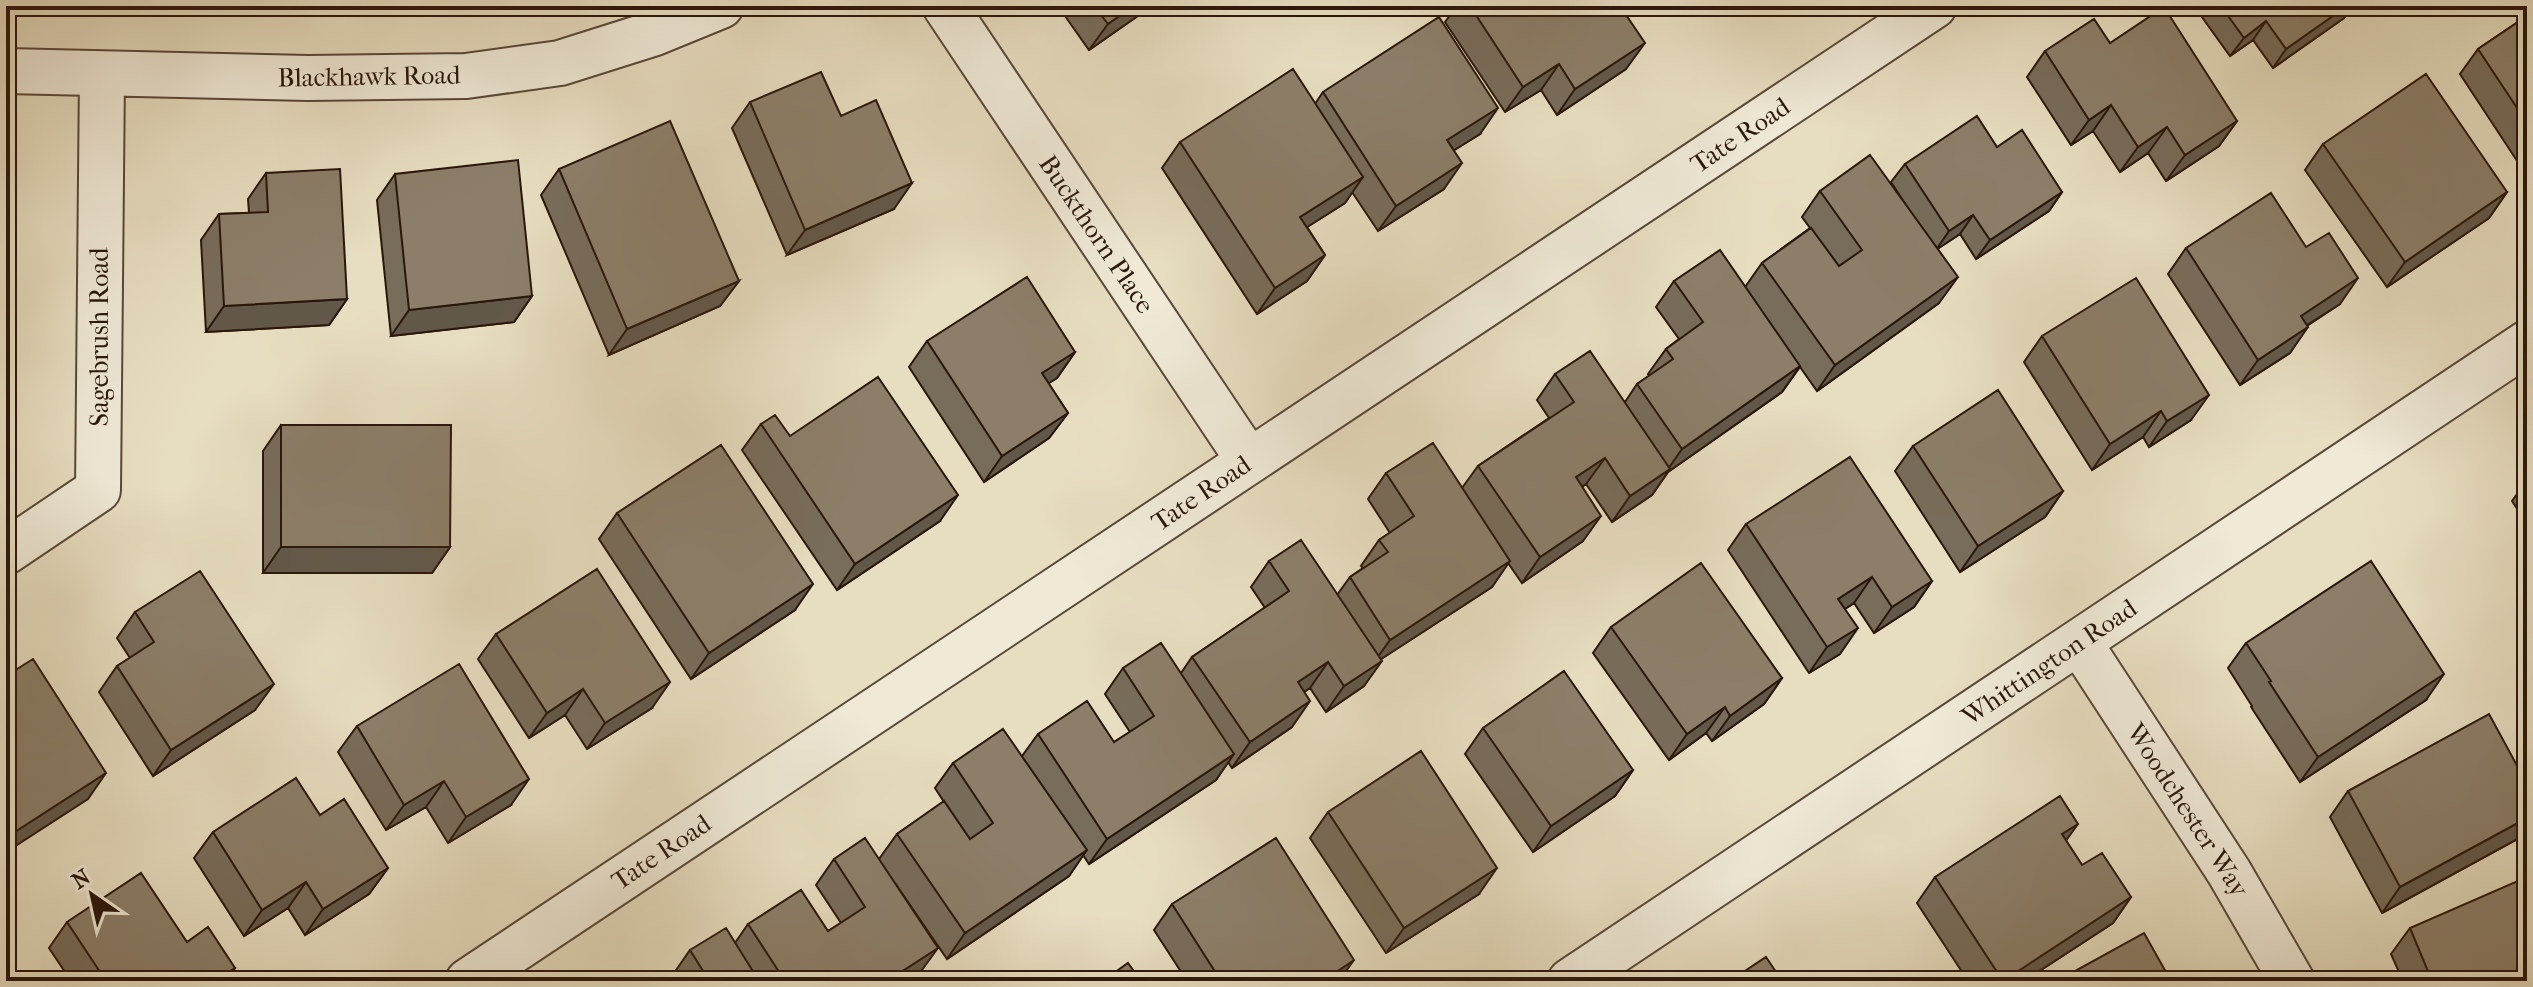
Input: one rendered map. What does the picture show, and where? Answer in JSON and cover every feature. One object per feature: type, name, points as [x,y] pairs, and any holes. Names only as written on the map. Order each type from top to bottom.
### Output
[{"type":"street","name":"Blackhawk Road","points":[[6,71],[308,78],[466,76],[560,63],[655,33],[721,6]]},
{"type":"street","name":"Buckthorn Place","points":[[945,6],[1249,461]]},
{"type":"street","name":"Tate Road","points":[[468,981],[1934,6]]},
{"type":"street","name":"Sagebrush Road","points":[[6,552],[98,490],[102,74]]},
{"type":"street","name":"Whittington Road","points":[[1570,981],[2527,343]]},
{"type":"street","name":"Woodchester Way","points":[[2079,642],[2229,872],[2292,981]]},
{"type":"building","points":[[1094,6],[1133,6],[1108,24]]},
{"type":"building","points":[[1470,6],[1620,6],[1645,43],[1575,89],[1559,64],[1523,87]]},
{"type":"building","points":[[2221,6],[2347,6],[2286,49],[2266,21],[2244,38]]},
{"type":"building","points":[[2164,7],[2237,121],[2185,155],[2167,127],[2138,147],[2111,105],[2089,120],[2045,51],[2094,19],[2110,43]]},
{"type":"building","points":[[2527,16],[2527,123],[2478,49]]},
{"type":"building","points":[[1439,17],[1498,108],[1447,140],[1462,163],[1396,206],[1323,92]]},
{"type":"building","points":[[1293,69],[1363,177],[1300,217],[1325,255],[1275,288],[1180,142]]},
{"type":"building","points":[[821,72],[841,116],[876,100],[912,183],[805,230],[750,102]]},
{"type":"building","points":[[2426,74],[2507,192],[2405,262],[2323,144]]},
{"type":"building","points":[[1977,116],[1997,147],[2022,130],[2062,192],[1990,240],[1973,215],[1949,231],[1905,164]]},
{"type":"building","points":[[670,121],[739,281],[627,329],[559,169]]},
{"type":"building","points":[[1870,155],[1958,277],[1835,365],[1762,263],[1811,228],[1839,266],[1862,250],[1820,191]]},
{"type":"building","points":[[518,160],[532,296],[409,310],[395,174]]},
{"type":"building","points":[[340,169],[347,299],[224,306],[219,214],[268,212],[266,173]]},
{"type":"building","points":[[2271,193],[2306,247],[2329,233],[2358,278],[2301,316],[2308,327],[2258,360],[2186,248]]},
{"type":"building","points":[[1720,250],[1800,366],[1682,449],[1637,384],[1673,359],[1666,349],[1703,322],[1674,281]]},
{"type":"building","points":[[1027,277],[1075,352],[1042,373],[1068,413],[1002,456],[927,341]]},
{"type":"building","points":[[2136,278],[2209,395],[2167,421],[2161,411],[2110,444],[2042,336]]},
{"type":"building","points":[[1590,351],[1670,469],[1630,496],[1605,458],[1576,477],[1601,516],[1540,557],[1478,466],[1574,402],[1555,374]]},
{"type":"building","points":[[878,377],[958,495],[855,564],[761,424],[775,415],[790,436]]},
{"type":"building","points":[[1998,390],[2063,491],[1978,546],[1913,446]]},
{"type":"building","points":[[281,425],[451,425],[450,547],[281,547]]},
{"type":"building","points":[[1433,443],[1510,561],[1390,640],[1350,577],[1388,552],[1379,540],[1414,516],[1386,473]]},
{"type":"building","points":[[721,445],[813,584],[709,653],[617,513]]},
{"type":"building","points":[[1850,457],[1932,581],[1892,607],[1872,577],[1838,599],[1858,628],[1827,647],[1746,524]]},
{"type":"building","points":[[1301,540],[1382,661],[1344,686],[1328,662],[1298,682],[1310,701],[1250,742],[1192,657],[1289,591],[1269,561]]},
{"type":"building","points":[[2371,561],[2444,674],[2318,757],[2246,643]]},
{"type":"building","points":[[1701,563],[1782,678],[1730,716],[1725,707],[1687,734],[1611,627]]},
{"type":"building","points":[[597,569],[670,682],[605,723],[583,689],[547,713],[496,634]]},
{"type":"building","points":[[200,571],[274,684],[171,750],[117,666],[154,642],[135,612]]},
{"type":"building","points":[[1161,643],[1234,754],[1107,839],[1038,734],[1087,701],[1114,742],[1154,716],[1123,668]]},
{"type":"building","points":[[33,659],[106,773],[7,837],[6,676]]},
{"type":"building","points":[[459,664],[529,779],[466,817],[444,781],[404,805],[357,726]]},
{"type":"building","points":[[1564,671],[1633,770],[1551,826],[1483,728]]},
{"type":"building","points":[[2489,714],[2527,784],[2527,818],[2400,887],[2348,791]]},
{"type":"building","points":[[1003,729],[1087,850],[965,933],[897,834],[944,801],[970,839],[993,823],[953,763]]},
{"type":"building","points":[[1421,751],[1497,868],[1404,928],[1328,812]]},
{"type":"building","points":[[296,778],[320,815],[344,799],[388,868],[323,909],[306,882],[262,910],[213,832]]},
{"type":"building","points":[[2060,796],[2078,824],[2062,834],[2082,865],[2102,853],[2131,897],[2003,981],[1935,877]]},
{"type":"building","points":[[865,838],[938,948],[887,981],[785,981],[748,924],[801,890],[828,931],[865,907],[834,859]]},
{"type":"building","points":[[1276,838],[1354,960],[1323,981],[1221,981],[1172,904]]},
{"type":"building","points":[[141,873],[187,942],[208,927],[235,968],[215,981],[106,981],[67,922]]},
{"type":"building","points":[[2527,877],[2527,981],[2432,981],[2410,928]]},
{"type":"building","points":[[726,928],[759,981],[705,981],[708,979],[690,950]]},
{"type":"building","points":[[2144,933],[2171,981],[2057,981]]},
{"type":"building","points":[[1766,957],[1782,981],[1730,981]]},
{"type":"building","points":[[1128,963],[1141,981],[1103,981]]}]
